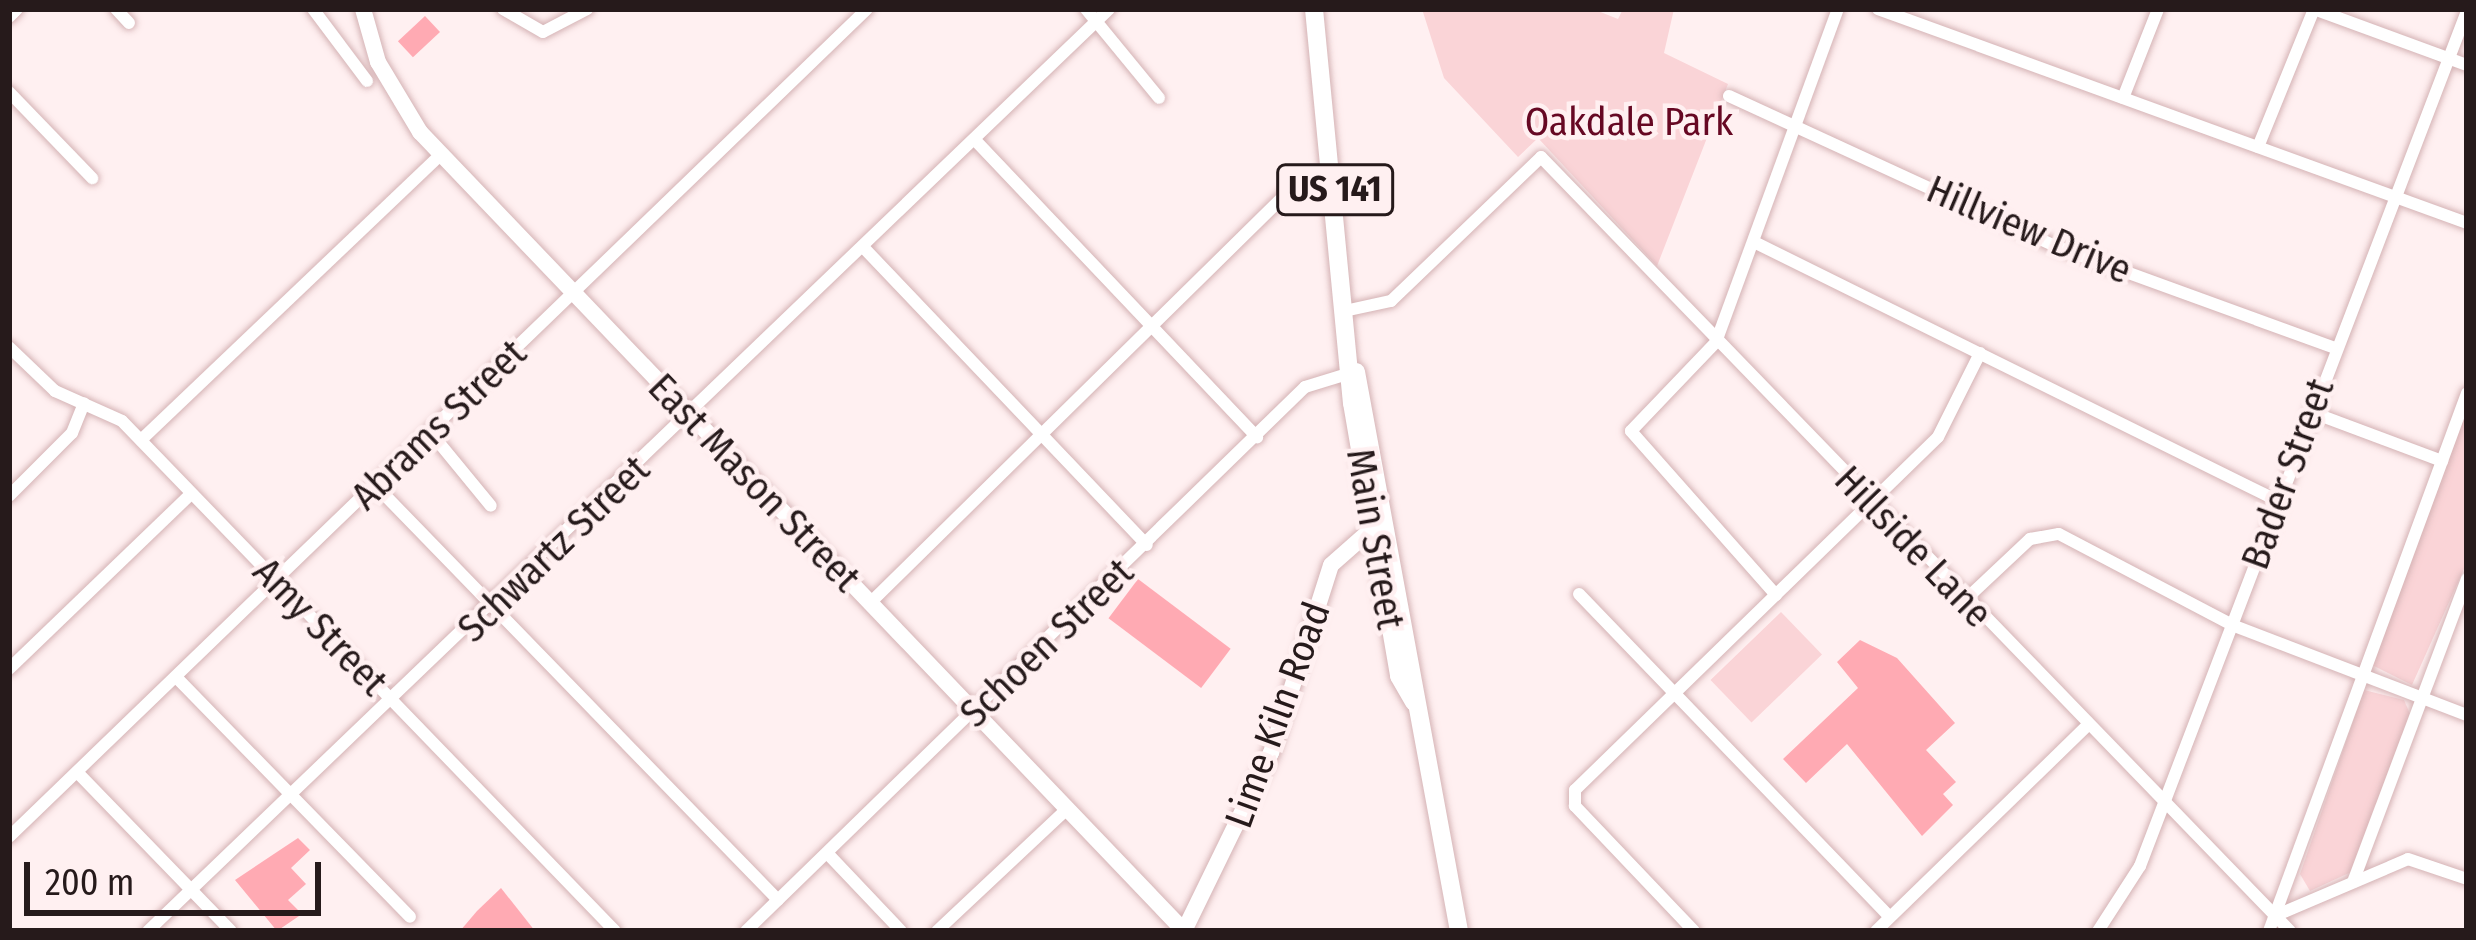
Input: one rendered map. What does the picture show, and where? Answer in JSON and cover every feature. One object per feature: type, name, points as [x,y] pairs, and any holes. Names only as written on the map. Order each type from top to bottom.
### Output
[{"type":"main road","name":"East Mason Street","points":[[363,9],[387,82],[441,154],[1184,931]]},
{"type":"main road","name":"Main Street","points":[[1314,9],[1356,372],[1379,521],[1459,931]]},
{"type":"main road","name":"Lime Kiln Road","points":[[1184,931],[1256,792],[1331,565],[1379,521]]},
{"type":"street","points":[[9,17],[17,9]]},
{"type":"street","points":[[116,9],[130,23]]},
{"type":"street","points":[[316,9],[330,9]]},
{"type":"street","points":[[316,9],[367,81]]},
{"type":"street","points":[[503,9],[533,31],[564,28],[587,9]]},
{"type":"street","name":"Abrams Street","points":[[9,837],[867,9]]},
{"type":"street","points":[[1086,9],[1159,98]]},
{"type":"street","name":"Schwartz Street","points":[[148,931],[494,607],[1109,9]]},
{"type":"street","points":[[1776,595],[1631,435],[1716,342],[1838,9]]},
{"type":"street","points":[[1878,9],[2467,223]]},
{"type":"street","points":[[1919,24],[1924,9]]},
{"type":"street","points":[[2122,98],[2158,9]]},
{"type":"street","points":[[2258,147],[2314,9],[2467,65]]},
{"type":"street","name":"Bader Street","points":[[2098,931],[2165,801],[2467,11]]},
{"type":"street","points":[[9,92],[92,178]]},
{"type":"street","name":"Hillview Drive","points":[[1729,95],[2060,248],[2336,348]]},
{"type":"street","points":[[975,140],[1257,436]]},
{"type":"street","points":[[141,440],[441,154]]},
{"type":"street","name":"Hillside Lane","points":[[1349,310],[1397,296],[1541,157],[2086,728],[2165,801],[2290,931]]},
{"type":"street","points":[[869,604],[1287,193],[1334,180]]},
{"type":"street","points":[[1754,242],[2278,500]]},
{"type":"street","points":[[865,248],[1147,545]]},
{"type":"street","name":"Amy Street","points":[[9,347],[141,440],[616,931]]},
{"type":"street","points":[[1694,931],[1573,795],[1938,437],[1980,353]]},
{"type":"street","name":"Schoen Street","points":[[746,931],[1317,379],[1356,372]]},
{"type":"street","points":[[2269,931],[2467,393]]},
{"type":"street","points":[[9,496],[72,434],[84,403]]},
{"type":"street","points":[[2312,412],[2442,461]]},
{"type":"street","points":[[431,433],[491,506]]},
{"type":"street","points":[[376,486],[778,900]]},
{"type":"street","points":[[9,669],[191,494]]},
{"type":"street","points":[[1964,601],[2030,538],[2051,532],[2232,625],[2467,715]]},
{"type":"street","points":[[2354,882],[2467,579]]},
{"type":"street","points":[[1580,593],[1890,917]]},
{"type":"street","points":[[176,677],[410,916]]},
{"type":"street","points":[[1876,931],[2086,728]]},
{"type":"street","points":[[77,772],[231,931]]},
{"type":"street","points":[[937,931],[1066,810]]},
{"type":"street","points":[[828,854],[901,931]]},
{"type":"street","points":[[2276,915],[2417,858],[2467,879]]},
{"type":"green space","name":"Oakdale Park","points":[[1422,9],[1593,9],[1618,19],[1623,9],[1674,9],[1664,53],[1728,84],[1657,266],[1538,138],[1518,157],[1444,78]]},
{"type":"green space","points":[[2467,409],[2467,562],[2412,685],[2372,665]]},
{"type":"green space","points":[[1781,612],[1822,654],[1751,723],[1711,680]]},
{"type":"green space","points":[[2364,690],[2404,700],[2410,714],[2351,872],[2310,891],[2300,874]]},
{"type":"building","points":[[425,16],[440,32],[413,57],[398,41]]},
{"type":"building","points":[[1138,579],[1231,649],[1201,688],[1109,618]]},
{"type":"building","points":[[1860,640],[1897,658],[1955,723],[1926,750],[1956,782],[1943,794],[1953,805],[1922,836],[1847,744],[1806,783],[1783,759],[1858,688],[1837,662]]},
{"type":"building","points":[[298,838],[310,850],[291,868],[306,884],[288,900],[302,914],[277,931],[235,880]]},
{"type":"building","points":[[501,888],[535,931],[460,931],[477,911]]}]
